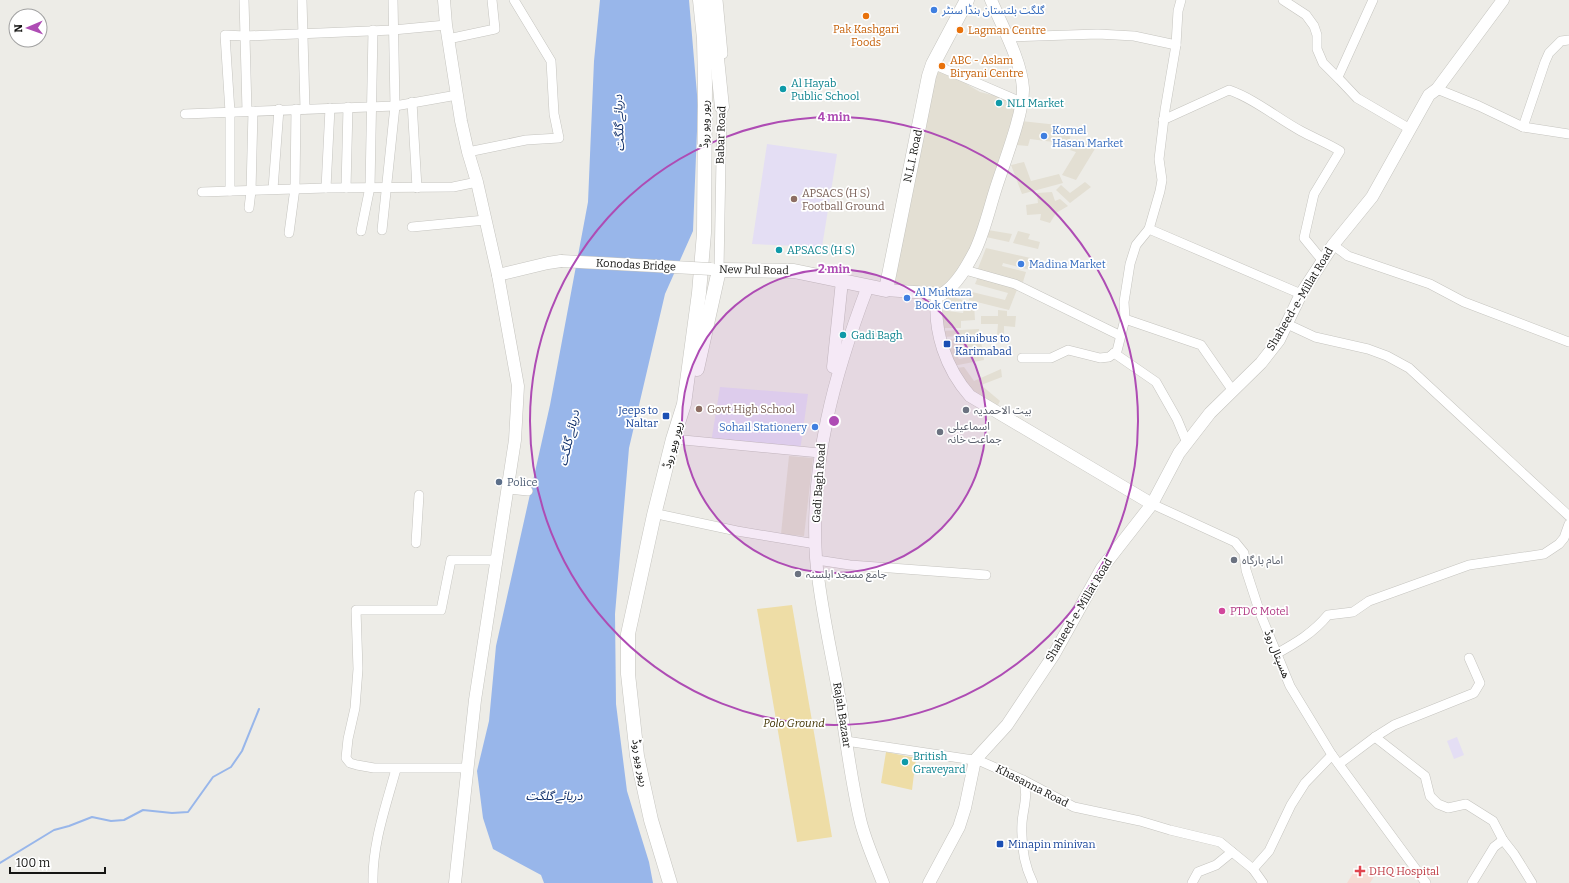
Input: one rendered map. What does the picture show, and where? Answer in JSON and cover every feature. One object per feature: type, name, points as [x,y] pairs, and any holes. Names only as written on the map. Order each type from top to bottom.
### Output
[{"type":"highway","name":"ریور ویو روڈ","points":[[670,883],[651,820],[637,756],[628,674],[628,634],[673,438],[684,404],[699,293],[704,233],[705,85],[704,39],[700,0]]},
{"type":"highway","points":[[710,0],[722,107]]},
{"type":"highway","name":"N.L.I. Road","points":[[886,290],[933,64],[967,0]]},
{"type":"highway","points":[[684,404],[689,398],[692,390],[715,270]]},
{"type":"highway","name":"New Pul Road","points":[[715,270],[782,270],[868,286]]},
{"type":"highway","points":[[868,286],[886,290]]},
{"type":"main road","points":[[444,0],[446,25],[457,96],[468,152],[477,182],[498,275],[518,379],[517,414],[508,489],[475,700],[455,883]]},
{"type":"main road","points":[[886,290],[937,295],[948,291],[964,270],[979,242],[1021,102],[1023,89],[1020,75],[1007,37],[991,0]]},
{"type":"main road","name":"Shaheed-e-Millat Road","points":[[929,883],[958,826],[965,808],[975,760],[1007,724],[1053,656],[1102,568],[1152,504],[1179,453],[1210,413],[1261,363],[1279,340],[1301,294],[1332,245],[1372,197],[1429,95],[1437,89],[1503,0]]},
{"type":"main road","name":"Konodas Bridge","points":[[498,275],[548,262],[561,261],[715,270]]},
{"type":"main road","name":"Gadi Bagh Road","points":[[816,544],[820,452],[841,344],[842,281]]},
{"type":"main road","name":"Gadi Bagh Road","points":[[841,344],[868,286]]},
{"type":"main road","points":[[937,295],[936,321],[939,335],[955,374],[970,396],[1152,504]]},
{"type":"main road","name":"Rajah Bazaar","points":[[816,544],[816,560],[820,592],[862,824],[883,883]]},
{"type":"street","points":[[244,0],[250,111],[251,191],[249,208]]},
{"type":"street","points":[[289,234],[295,188],[300,109],[303,33],[302,0]]},
{"type":"street","points":[[382,230],[395,106],[393,0]]},
{"type":"street","points":[[448,39],[495,29],[492,0]]},
{"type":"street","points":[[468,152],[526,140],[559,138],[554,114],[551,61],[514,0]]},
{"type":"street","name":"Babar Road","points":[[715,270],[723,52],[718,0]]},
{"type":"street","points":[[1022,358],[1051,358],[1068,350],[1100,358],[1109,357],[1116,351],[1119,335],[1125,319],[1124,302],[1130,264],[1136,245],[1149,229],[1162,180],[1159,166],[1164,120],[1176,45],[1178,10],[1181,0]]},
{"type":"street","points":[[1282,0],[1306,15],[1314,26],[1317,35],[1317,49],[1323,63],[1358,98],[1410,129]]},
{"type":"street","points":[[1338,77],[1373,0]]},
{"type":"street","points":[[230,192],[230,112],[225,35],[245,36],[393,30],[446,25]]},
{"type":"street","points":[[361,231],[370,187],[373,30]]},
{"type":"street","points":[[1007,37],[1098,34],[1134,36],[1176,45]]},
{"type":"street","points":[[1523,127],[1549,54],[1561,41],[1569,40]]},
{"type":"street","points":[[933,64],[1021,102]]},
{"type":"street","points":[[1437,89],[1479,106],[1523,127],[1569,134]]},
{"type":"street","points":[[1164,120],[1229,90],[1242,95],[1303,132],[1340,151],[1314,194],[1304,238],[1322,260]]},
{"type":"street","points":[[186,114],[279,109],[395,106],[412,102],[457,96]]},
{"type":"street","points":[[412,102],[417,188]]},
{"type":"street","points":[[346,188],[348,107]]},
{"type":"street","points":[[326,188],[330,108]]},
{"type":"street","points":[[274,189],[279,109]]},
{"type":"street","points":[[202,192],[230,192],[295,188],[453,187],[477,182]]},
{"type":"street","points":[[412,227],[485,220]]},
{"type":"street","points":[[1149,229],[1301,294]]},
{"type":"street","points":[[1332,245],[1348,256],[1430,284],[1464,302],[1569,342]]},
{"type":"street","points":[[964,270],[1016,284],[1119,335]]},
{"type":"street","points":[[1125,319],[1201,345],[1233,391]]},
{"type":"street","points":[[1286,324],[1315,337],[1380,354],[1409,368],[1569,516]]},
{"type":"street","points":[[1114,353],[1156,382],[1177,419],[1187,443]]},
{"type":"street","points":[[673,438],[820,452]]},
{"type":"street","points":[[508,489],[528,492]]},
{"type":"street","points":[[416,543],[419,496]]},
{"type":"street","name":"ھسپتال روڈ","points":[[1152,504],[1235,542],[1244,553],[1246,570],[1276,654],[1290,686],[1332,755],[1426,883]]},
{"type":"street","points":[[662,515],[737,531],[816,544]]},
{"type":"street","points":[[1276,654],[1303,639],[1320,625],[1328,615],[1353,612],[1369,601],[1469,565],[1544,554],[1559,544],[1564,538],[1569,524]]},
{"type":"street","points":[[467,768],[396,769],[357,765],[350,763],[346,758],[348,739],[355,708],[358,669],[356,610],[441,610],[451,560],[497,560]]},
{"type":"street","points":[[816,560],[850,565],[986,575]]},
{"type":"street","points":[[1339,764],[1394,724],[1474,693],[1480,684],[1469,658]]},
{"type":"street","points":[[1375,737],[1425,776],[1430,796],[1438,804],[1448,808],[1466,804],[1474,807],[1493,821],[1503,840],[1514,854],[1532,883]]},
{"type":"street","name":"Khasanna Road","points":[[846,741],[975,760],[1023,780],[1074,807],[1140,821],[1220,842],[1253,870],[1263,883]]},
{"type":"street","points":[[1253,870],[1269,852],[1291,805],[1305,783],[1332,755]]},
{"type":"street","points":[[373,883],[378,836],[396,769]]},
{"type":"street","points":[[1023,780],[1027,793],[1022,824],[1024,854],[1028,873],[1033,883]]},
{"type":"street","points":[[1472,883],[1494,847],[1503,840]]},
{"type":"street","points":[[1192,883],[1198,872],[1216,865],[1232,852]]},
{"type":"shaded area","name":"NLI Market","points":[[933,64],[980,92],[1021,102],[975,251],[948,291],[886,290]]},
{"type":"shaded area","name":"Kornel Hasan Market","points":[[1021,121],[1058,125],[1057,132],[1071,133],[1069,144],[1030,139],[1028,146],[1016,145]]},
{"type":"shaded area","name":"Kornel Hasan Market","points":[[1076,139],[1096,147],[1076,180],[1062,175],[1076,152],[1070,150]]},
{"type":"shaded area","name":"APSACS (H S) Football Ground","points":[[767,144],[837,154],[822,247],[752,244]]},
{"type":"shaded area","name":"Kornel Hasan Market","points":[[1024,162],[1031,181],[1059,174],[1063,183],[1022,194],[1011,165]]},
{"type":"shaded area","name":"Kornel Hasan Market","points":[[1085,182],[1091,187],[1070,203],[1056,190],[1061,185],[1070,193]]},
{"type":"shaded area","points":[[1052,192],[1055,201],[1060,199],[1068,206],[1056,213],[1050,223],[1040,220],[1041,214],[1027,215],[1026,205],[1038,203],[1037,193]]},
{"type":"shaded area","points":[[988,230],[1012,234],[1009,242],[986,237]]},
{"type":"shaded area","points":[[1018,231],[1030,234],[1028,239],[1040,242],[1038,249],[1013,243]]},
{"type":"shaded area","name":"Madina Market","points":[[986,248],[1035,259],[1031,270],[1003,263],[1002,266],[1026,272],[1023,282],[977,271]]},
{"type":"shaded area","name":"Madina Market","points":[[978,277],[1018,287],[1009,310],[969,300],[972,292],[1005,300],[1008,293],[975,284]]},
{"type":"shaded area","points":[[948,295],[974,304],[975,320],[961,321],[961,328],[942,328],[940,310],[963,313],[964,309],[943,303]]},
{"type":"shaded area","points":[[998,310],[1007,311],[1007,316],[1016,316],[1015,327],[1004,326],[1004,335],[997,335],[998,324],[981,324],[981,316],[998,316]]},
{"type":"shaded area","points":[[979,329],[979,335],[942,337],[941,331]]},
{"type":"shaded area","points":[[980,337],[983,352],[957,356],[959,359],[983,354],[984,360],[953,366],[944,340]]},
{"type":"shaded area","points":[[964,367],[974,381],[1001,369],[1002,377],[981,385],[1000,401],[996,409],[968,388],[956,368]]},
{"type":"shaded area","points":[[720,387],[808,394],[800,451],[711,443]]},
{"type":"shaded area","points":[[789,456],[813,458],[804,536],[781,534]]},
{"type":"shaded area","points":[[1457,737],[1464,755],[1454,759],[1447,741]]},
{"type":"shaded area","name":"DHQ Hospital","points":[[1357,867],[1375,875],[1370,883],[1347,883]]},
{"type":"green space","name":"Polo Ground","points":[[792,605],[832,837],[797,842],[757,609]]},
{"type":"green space","points":[[886,752],[916,758],[912,790],[881,783]]},
{"type":"water","name":"دریائے گلگت","points":[[600,0],[689,0],[698,106],[693,231],[665,294],[629,448],[615,614],[616,704],[627,791],[649,862],[653,883],[544,883],[541,875],[493,849],[483,818],[477,771],[489,721],[496,646],[550,405],[588,202],[594,61]]},
{"type":"waterway","points":[[0,863],[54,830],[92,817],[111,821],[124,820],[143,810],[172,813],[188,812],[213,777],[231,767],[242,751],[259,709]]},
{"type":"place","name":"گلگت بلتستان ہنڈا سنٹر","points":[[934,10]]},
{"type":"place","name":"Pak Kashgari Foods","points":[[866,16]]},
{"type":"place","name":"Lagman Centre","points":[[960,30]]},
{"type":"place","name":"ABC - Aslam Biryani Centre","points":[[942,66]]},
{"type":"place","name":"Al Hayab Public School","points":[[783,89]]},
{"type":"place","name":"NLI Market","points":[[999,103]]},
{"type":"place","name":"Kornel Hasan Market","points":[[1044,136]]},
{"type":"place","name":"APSACS (H S) Football Ground","points":[[794,199]]},
{"type":"place","name":"APSACS (H S)","points":[[779,250]]},
{"type":"place","name":"Madina Market","points":[[1021,264]]},
{"type":"place","name":"Al Muktaza Book Centre","points":[[907,298]]},
{"type":"place","name":"Gadi Bagh","points":[[843,335]]},
{"type":"place","name":"minibus to Karimabad","points":[[947,344]]},
{"type":"place","name":"Govt High School","points":[[699,409]]},
{"type":"place","name":"بیت الاحمدیہ","points":[[966,410]]},
{"type":"place","name":"Jeeps to Naltar","points":[[666,416]]},
{"type":"place","name":"Sohail Stationery","points":[[815,427]]},
{"type":"place","name":"اسماعیلی جماعت خانہ","points":[[940,432]]},
{"type":"place","name":"Police","points":[[499,482]]},
{"type":"place","name":"امام بارگاہ","points":[[1234,560]]},
{"type":"place","name":"جامع مسجد اہلسنہ","points":[[798,574]]},
{"type":"place","name":"PTDC Motel","points":[[1222,611]]},
{"type":"place","name":"British Graveyard","points":[[905,762]]},
{"type":"place","name":"Minapin minivan","points":[[1000,844]]},
{"type":"place","name":"DHQ Hospital","points":[[1360,871]]}]
